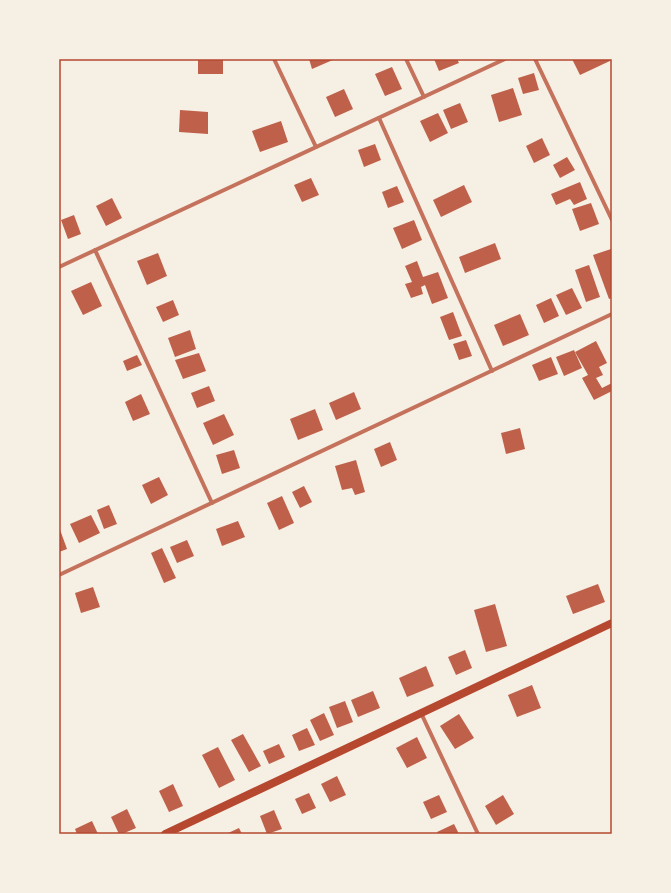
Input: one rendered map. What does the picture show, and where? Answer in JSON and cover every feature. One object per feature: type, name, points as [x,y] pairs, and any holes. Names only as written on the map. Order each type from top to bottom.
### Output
[{"type":"main road","points":[[165,834],[612,623]]},
{"type":"street","points":[[274,59],[316,147]]},
{"type":"street","points":[[406,59],[424,97]]},
{"type":"street","points":[[59,266],[505,59]]},
{"type":"street","points":[[535,59],[612,220]]},
{"type":"street","points":[[379,118],[492,371]]},
{"type":"street","points":[[95,250],[212,503]]},
{"type":"street","points":[[59,575],[612,314]]},
{"type":"street","points":[[421,713],[478,834]]},
{"type":"building","points":[[198,59],[223,59],[223,74],[198,74]]},
{"type":"building","points":[[309,59],[335,59],[312,69]]},
{"type":"building","points":[[434,59],[457,59],[459,63],[439,71]]},
{"type":"building","points":[[572,59],[612,59],[612,60],[580,75]]},
{"type":"building","points":[[392,67],[402,89],[385,96],[375,74]]},
{"type":"building","points":[[534,73],[539,90],[523,94],[518,78]]},
{"type":"building","points":[[513,88],[522,115],[499,122],[491,95]]},
{"type":"building","points":[[344,89],[353,109],[335,117],[326,97]]},
{"type":"building","points":[[460,103],[468,122],[451,129],[443,110]]},
{"type":"building","points":[[180,110],[208,112],[208,134],[179,132]]},
{"type":"building","points":[[438,113],[448,133],[430,142],[420,121]]},
{"type":"building","points":[[281,121],[288,142],[260,152],[252,131]]},
{"type":"building","points":[[542,138],[550,155],[534,163],[526,146]]},
{"type":"building","points":[[375,144],[381,160],[364,167],[358,150]]},
{"type":"building","points":[[567,157],[575,170],[560,178],[553,165]]},
{"type":"building","points":[[311,178],[319,195],[302,202],[294,185]]},
{"type":"building","points":[[580,182],[587,199],[574,205],[570,199],[556,205],[551,194]]},
{"type":"building","points":[[464,185],[472,202],[441,217],[433,200]]},
{"type":"building","points":[[397,186],[404,202],[388,208],[382,192]]},
{"type":"building","points":[[112,198],[122,218],[106,226],[96,206]]},
{"type":"building","points":[[591,203],[599,224],[580,231],[572,209]]},
{"type":"building","points":[[74,215],[81,234],[68,239],[61,220]]},
{"type":"building","points":[[414,220],[422,240],[402,249],[393,228]]},
{"type":"building","points":[[495,243],[501,259],[465,273],[459,257]]},
{"type":"building","points":[[611,249],[612,298],[609,299],[593,255]]},
{"type":"building","points":[[158,253],[167,276],[147,285],[137,261]]},
{"type":"building","points":[[417,261],[423,277],[438,272],[448,298],[432,304],[425,285],[421,287],[423,294],[411,298],[405,284],[412,282],[405,266]]},
{"type":"building","points":[[589,265],[600,297],[586,302],[575,270]]},
{"type":"building","points":[[91,282],[102,306],[83,315],[71,291]]},
{"type":"building","points":[[572,288],[582,308],[566,315],[556,295]]},
{"type":"building","points":[[551,298],[559,316],[544,323],[536,305]]},
{"type":"building","points":[[173,300],[179,315],[163,322],[156,307]]},
{"type":"building","points":[[453,312],[462,336],[449,340],[440,317]]},
{"type":"building","points":[[520,314],[529,335],[503,346],[494,325]]},
{"type":"building","points":[[190,330],[196,349],[175,357],[168,338]]},
{"type":"building","points":[[466,340],[472,356],[459,360],[453,344]]},
{"type":"building","points":[[596,341],[607,363],[599,367],[603,375],[596,378],[602,388],[612,383],[612,391],[594,400],[582,378],[588,375],[575,352]]},
{"type":"building","points":[[574,350],[582,368],[564,376],[556,357]]},
{"type":"building","points":[[199,353],[206,371],[183,379],[175,360]]},
{"type":"building","points":[[137,355],[142,365],[127,371],[123,361]]},
{"type":"building","points":[[551,357],[558,374],[539,381],[532,365]]},
{"type":"building","points":[[209,386],[215,401],[197,408],[191,393]]},
{"type":"building","points":[[354,392],[361,409],[336,420],[329,403]]},
{"type":"building","points":[[141,394],[150,414],[133,421],[125,402]]},
{"type":"building","points":[[315,409],[323,430],[298,440],[290,419]]},
{"type":"building","points":[[224,414],[234,435],[213,445],[203,423]]},
{"type":"building","points":[[520,428],[525,449],[506,454],[501,433]]},
{"type":"building","points":[[390,442],[397,460],[381,467],[374,449]]},
{"type":"building","points":[[234,450],[240,468],[222,474],[216,455]]},
{"type":"building","points":[[356,460],[365,492],[355,495],[352,488],[342,490],[335,466]]},
{"type":"building","points":[[159,477],[168,495],[151,504],[142,485]]},
{"type":"building","points":[[304,486],[312,502],[300,508],[292,492]]},
{"type":"building","points":[[282,496],[294,523],[279,530],[267,503]]},
{"type":"building","points":[[109,505],[117,524],[104,529],[97,510]]},
{"type":"building","points":[[91,515],[100,533],[79,543],[70,524]]},
{"type":"building","points":[[238,521],[245,537],[222,546],[216,529]]},
{"type":"building","points":[[59,527],[67,549],[59,552]]},
{"type":"building","points":[[187,540],[194,556],[177,563],[170,547]]},
{"type":"building","points":[[162,548],[176,578],[164,583],[151,553]]},
{"type":"building","points":[[598,584],[605,602],[573,614],[566,596]]},
{"type":"building","points":[[93,587],[100,607],[81,613],[75,593]]},
{"type":"building","points":[[495,604],[507,646],[486,652],[474,610]]},
{"type":"building","points":[[465,650],[472,668],[456,675],[448,657]]},
{"type":"building","points":[[426,666],[434,686],[407,697],[399,678]]},
{"type":"building","points":[[532,685],[541,708],[517,717],[508,695]]},
{"type":"building","points":[[373,691],[380,708],[358,717],[351,700]]},
{"type":"building","points":[[345,701],[353,722],[337,728],[329,707]]},
{"type":"building","points":[[324,713],[334,735],[320,741],[310,720]]},
{"type":"building","points":[[459,714],[474,738],[455,749],[440,726]]},
{"type":"building","points":[[307,728],[315,745],[299,751],[292,735]]},
{"type":"building","points":[[243,734],[261,766],[249,772],[231,740]]},
{"type":"building","points":[[417,737],[427,758],[407,768],[396,748]]},
{"type":"building","points":[[279,744],[285,757],[269,764],[263,751]]},
{"type":"building","points":[[218,747],[235,780],[219,788],[202,755]]},
{"type":"building","points":[[337,776],[346,795],[330,802],[321,784]]},
{"type":"building","points":[[173,784],[183,806],[169,812],[159,791]]},
{"type":"building","points":[[309,793],[316,808],[302,814],[295,799]]},
{"type":"building","points":[[439,795],[447,812],[431,819],[423,802]]},
{"type":"building","points":[[503,795],[514,814],[496,825],[485,806]]},
{"type":"building","points":[[127,809],[136,828],[119,834],[111,817]]},
{"type":"building","points":[[274,810],[282,829],[267,834],[260,816]]},
{"type":"building","points":[[92,821],[98,834],[77,834],[75,829]]},
{"type":"building","points":[[454,824],[459,834],[438,834],[437,832]]},
{"type":"building","points":[[239,828],[242,834],[226,834]]}]
